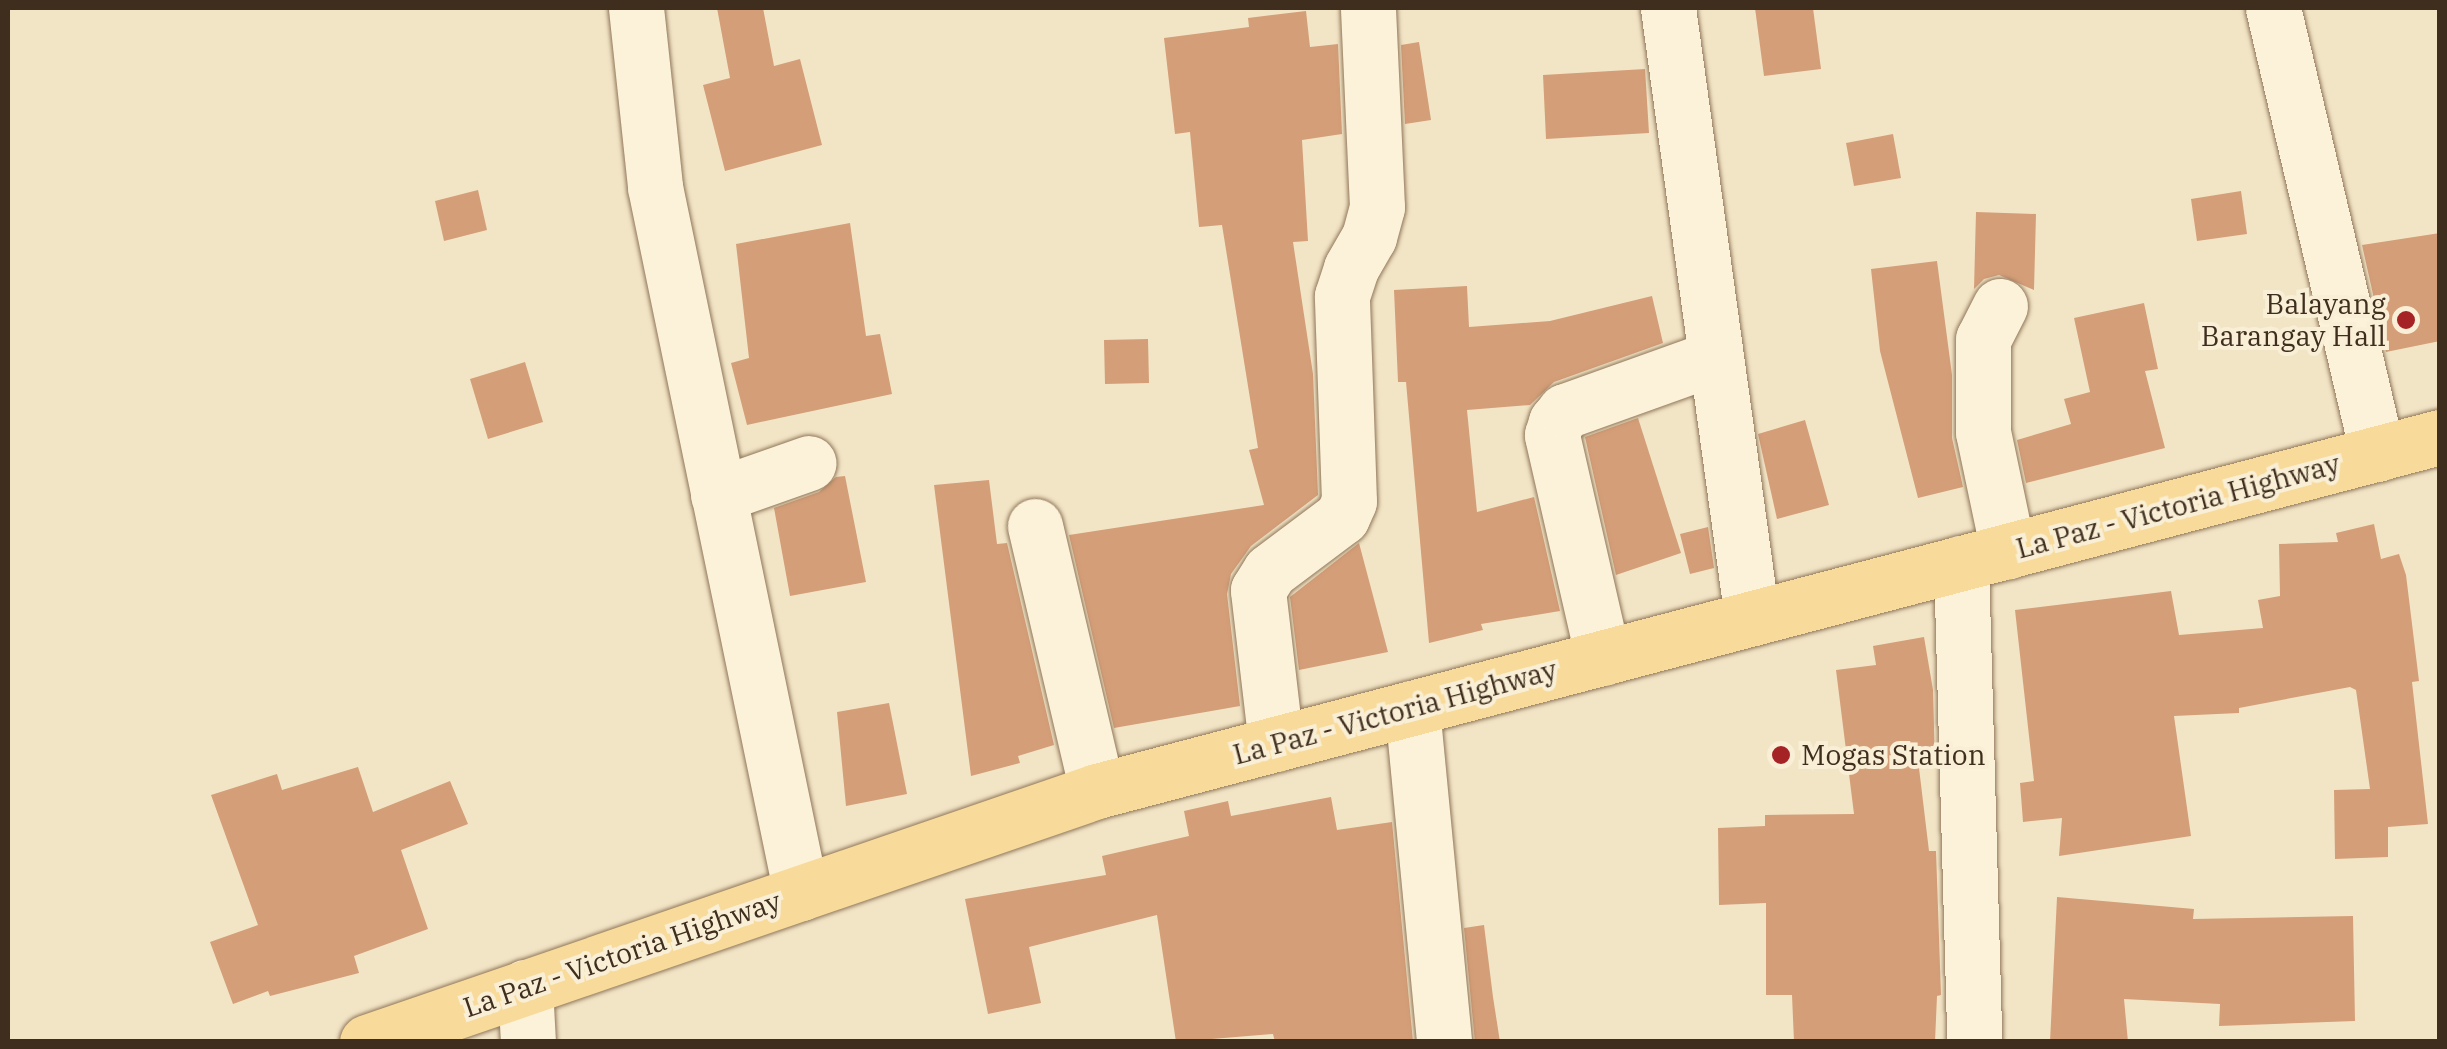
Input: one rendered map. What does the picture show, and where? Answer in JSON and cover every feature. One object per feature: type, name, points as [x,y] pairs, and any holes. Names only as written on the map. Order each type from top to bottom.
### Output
[{"type":"main road","name":"La Paz - Victoria Highway","points":[[367,1042],[1097,791],[2440,437]]},
{"type":"street","points":[[636,8],[655,188],[801,893]]},
{"type":"street","points":[[1276,744],[1258,590],[1270,571],[1342,517],[1349,500],[1342,296],[1351,268],[1369,237],[1377,207],[1368,8]]},
{"type":"street","points":[[1668,8],[1752,618]]},
{"type":"street","points":[[2273,8],[2378,454]]},
{"type":"street","points":[[1974,1042],[1985,557],[1983,339],[2000,306]]},
{"type":"street","points":[[1603,658],[1552,434],[1556,422],[1566,411],[1716,357]]},
{"type":"street","points":[[718,495],[809,463]]},
{"type":"street","points":[[1035,526],[1097,791]]},
{"type":"street","points":[[1412,708],[1444,1042]]},
{"type":"street","points":[[525,987],[528,1042]]},
{"type":"building","points":[[717,8],[763,8],[774,66],[800,59],[822,145],[725,171],[703,85],[730,78]]},
{"type":"building","points":[[1755,8],[1813,8],[1821,69],[1764,76]]},
{"type":"building","points":[[1306,11],[1310,47],[1338,44],[1342,134],[1302,140],[1308,241],[1293,242],[1313,374],[1318,495],[1251,546],[1231,574],[1227,594],[1240,706],[1114,728],[1069,535],[1264,505],[1249,450],[1258,448],[1222,225],[1199,227],[1190,132],[1175,134],[1164,38],[1249,27],[1248,18]]},
{"type":"building","points":[[1419,42],[1431,120],[1405,124],[1401,45]]},
{"type":"building","points":[[1645,69],[1649,133],[1546,139],[1543,75]]},
{"type":"building","points":[[1893,134],[1901,178],[1854,186],[1846,143]]},
{"type":"building","points":[[478,190],[487,230],[444,241],[435,201]]},
{"type":"building","points":[[2241,191],[2247,234],[2197,241],[2191,199]]},
{"type":"building","points":[[1976,212],[2036,214],[2034,290],[1999,275],[1984,279],[1974,289]]},
{"type":"building","points":[[850,223],[866,336],[880,334],[892,394],[747,425],[731,363],[749,358],[736,244]]},
{"type":"building","points":[[2440,233],[2440,341],[2386,352],[2362,245]]},
{"type":"building","points":[[1937,261],[1952,375],[1952,438],[1963,487],[1918,498],[1880,351],[1871,269]]},
{"type":"building","points":[[1467,286],[1469,327],[1550,321],[1652,296],[1663,343],[1554,382],[1530,405],[1467,410],[1477,512],[1534,497],[1560,611],[1481,624],[1483,630],[1429,643],[1406,382],[1398,382],[1394,290]]},
{"type":"building","points":[[2144,303],[2158,369],[2145,371],[2165,448],[2026,483],[2017,440],[2071,424],[2064,399],[2090,392],[2074,318]]},
{"type":"building","points":[[1148,339],[1149,383],[1105,384],[1104,340]]},
{"type":"building","points":[[525,362],[543,422],[488,439],[470,379]]},
{"type":"building","points":[[1638,418],[1681,553],[1616,575],[1585,437]]},
{"type":"building","points":[[1805,420],[1829,505],[1777,519],[1758,434]]},
{"type":"building","points":[[845,476],[866,582],[790,596],[774,508],[819,492],[836,477]]},
{"type":"building","points":[[989,480],[997,544],[1007,543],[1054,745],[1018,756],[1020,763],[971,776],[934,485]]},
{"type":"building","points":[[2374,524],[2381,559],[2399,554],[2406,575],[2419,681],[2412,682],[2428,824],[2388,827],[2388,857],[2335,859],[2334,790],[2370,789],[2356,690],[2350,687],[2239,708],[2239,713],[2174,716],[2191,836],[2059,856],[2062,818],[2023,822],[2020,783],[2034,781],[2015,610],[2171,591],[2179,635],[2263,628],[2258,600],[2280,596],[2279,544],[2338,542],[2336,533]]},
{"type":"building","points":[[1708,527],[1714,568],[1690,574],[1680,534]]},
{"type":"building","points":[[1359,543],[1388,652],[1299,670],[1290,597]]},
{"type":"building","points":[[1924,637],[1933,690],[1935,766],[1919,768],[1929,851],[1936,851],[1941,995],[1937,996],[1935,1042],[1794,1042],[1792,995],[1766,995],[1766,903],[1719,905],[1718,828],[1765,826],[1765,815],[1854,814],[1836,670],[1876,665],[1873,646]]},
{"type":"building","points":[[889,703],[907,794],[846,806],[837,712]]},
{"type":"building","points":[[358,767],[373,812],[450,781],[468,824],[401,850],[428,929],[354,956],[359,973],[270,996],[268,991],[233,1004],[210,942],[258,925],[211,795],[277,774],[282,790]]},
{"type":"building","points":[[1331,797],[1337,830],[1392,822],[1413,1042],[1275,1042],[1273,1034],[1176,1042],[1157,915],[1029,947],[1041,1003],[988,1014],[965,899],[1106,875],[1102,856],[1189,836],[1184,811],[1228,801],[1231,816]]},
{"type":"building","points":[[2057,897],[2194,909],[2193,919],[2353,916],[2355,1021],[2219,1026],[2220,1004],[2124,999],[2128,1042],[2050,1042]]},
{"type":"building","points":[[1484,925],[1500,1042],[1475,1042],[1464,928]]},
{"type":"place","name":"Balayang Barangay Hall","points":[[2406,320]]},
{"type":"place","name":"Mogas Station","points":[[1781,755]]}]
